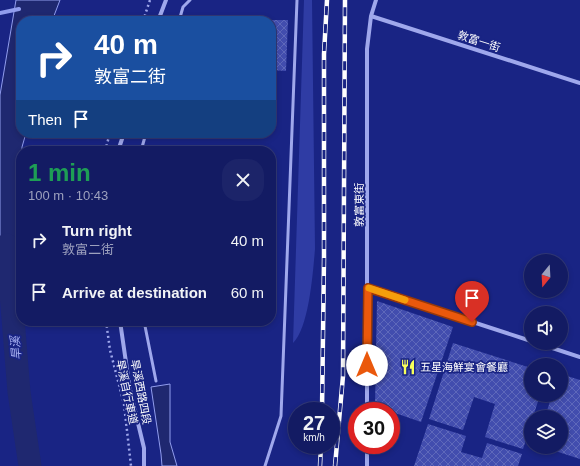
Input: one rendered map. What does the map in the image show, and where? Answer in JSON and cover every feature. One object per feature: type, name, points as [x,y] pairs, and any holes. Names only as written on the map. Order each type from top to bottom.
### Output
[{"type":"street","points":[[160,16],[166,0]]},
{"type":"street","name":"敦富東街","points":[[367,402],[367,49],[376,0]]},
{"type":"street","name":"敦富一街","points":[[372,16],[580,83]]},
{"type":"street","points":[[368,288],[524,339]]},
{"type":"street","name":"旱溪西路四段","points":[[121,326],[130,390],[144,448],[144,466]]},
{"type":"street","points":[[558,350],[580,357]]},
{"type":"street","points":[[367,454],[367,466]]},
{"type":"lane","points":[[181,16],[183,8],[190,0]]},
{"type":"lane","points":[[265,466],[281,416],[297,0]]},
{"type":"lane","points":[[145,326],[156,381]]},
{"type":"path","points":[[145,16],[150,0]]},
{"type":"path","name":"旱溪自行車道","points":[[107,326],[110,350],[124,404],[131,466]]},
{"type":"shaded area","points":[[16,0],[60,0],[54,16],[16,16],[16,138],[25,138],[22,146],[16,146],[16,269],[9,277],[0,265],[0,95]]},
{"type":"shaded area","points":[[304,0],[312,0],[315,249],[306,313],[303,325],[293,343]]},
{"type":"shaded area","points":[[170,384],[170,442],[177,466],[162,466],[151,387]]},
{"type":"building","points":[[276,20],[288,20],[286,71],[276,70]]},
{"type":"building","name":"五星海鮮宴會餐廳","points":[[377,301],[453,327],[421,422],[400,415],[400,402],[375,402]]},
{"type":"building","points":[[453,343],[524,366],[524,402],[538,402],[535,410],[524,410],[523,449],[485,437],[495,404],[474,397],[463,430],[429,419]]},
{"type":"building","points":[[568,376],[580,380],[580,459],[565,454],[568,454],[568,410],[547,410],[550,402],[568,402]]},
{"type":"building","points":[[428,424],[466,436],[461,452],[482,458],[487,443],[522,454],[518,466],[414,466]]},
{"type":"waterway","points":[[0,13],[19,9]]},
{"type":"waterway","name":"旱溪","points":[[7,245],[19,392],[30,466]]},
{"type":"railway","points":[[322,402],[324,54],[327,0]]},
{"type":"railway","points":[[335,466],[343,376],[345,0]]},
{"type":"railway","points":[[320,466],[321,454]]},
{"type":"slow traffic","points":[[369,288],[405,300]]},
{"type":"place","name":"五星海鮮宴會餐廳","points":[[408,367]]},
{"type":"route","points":[[367,365],[368,288],[472,322]]}]
